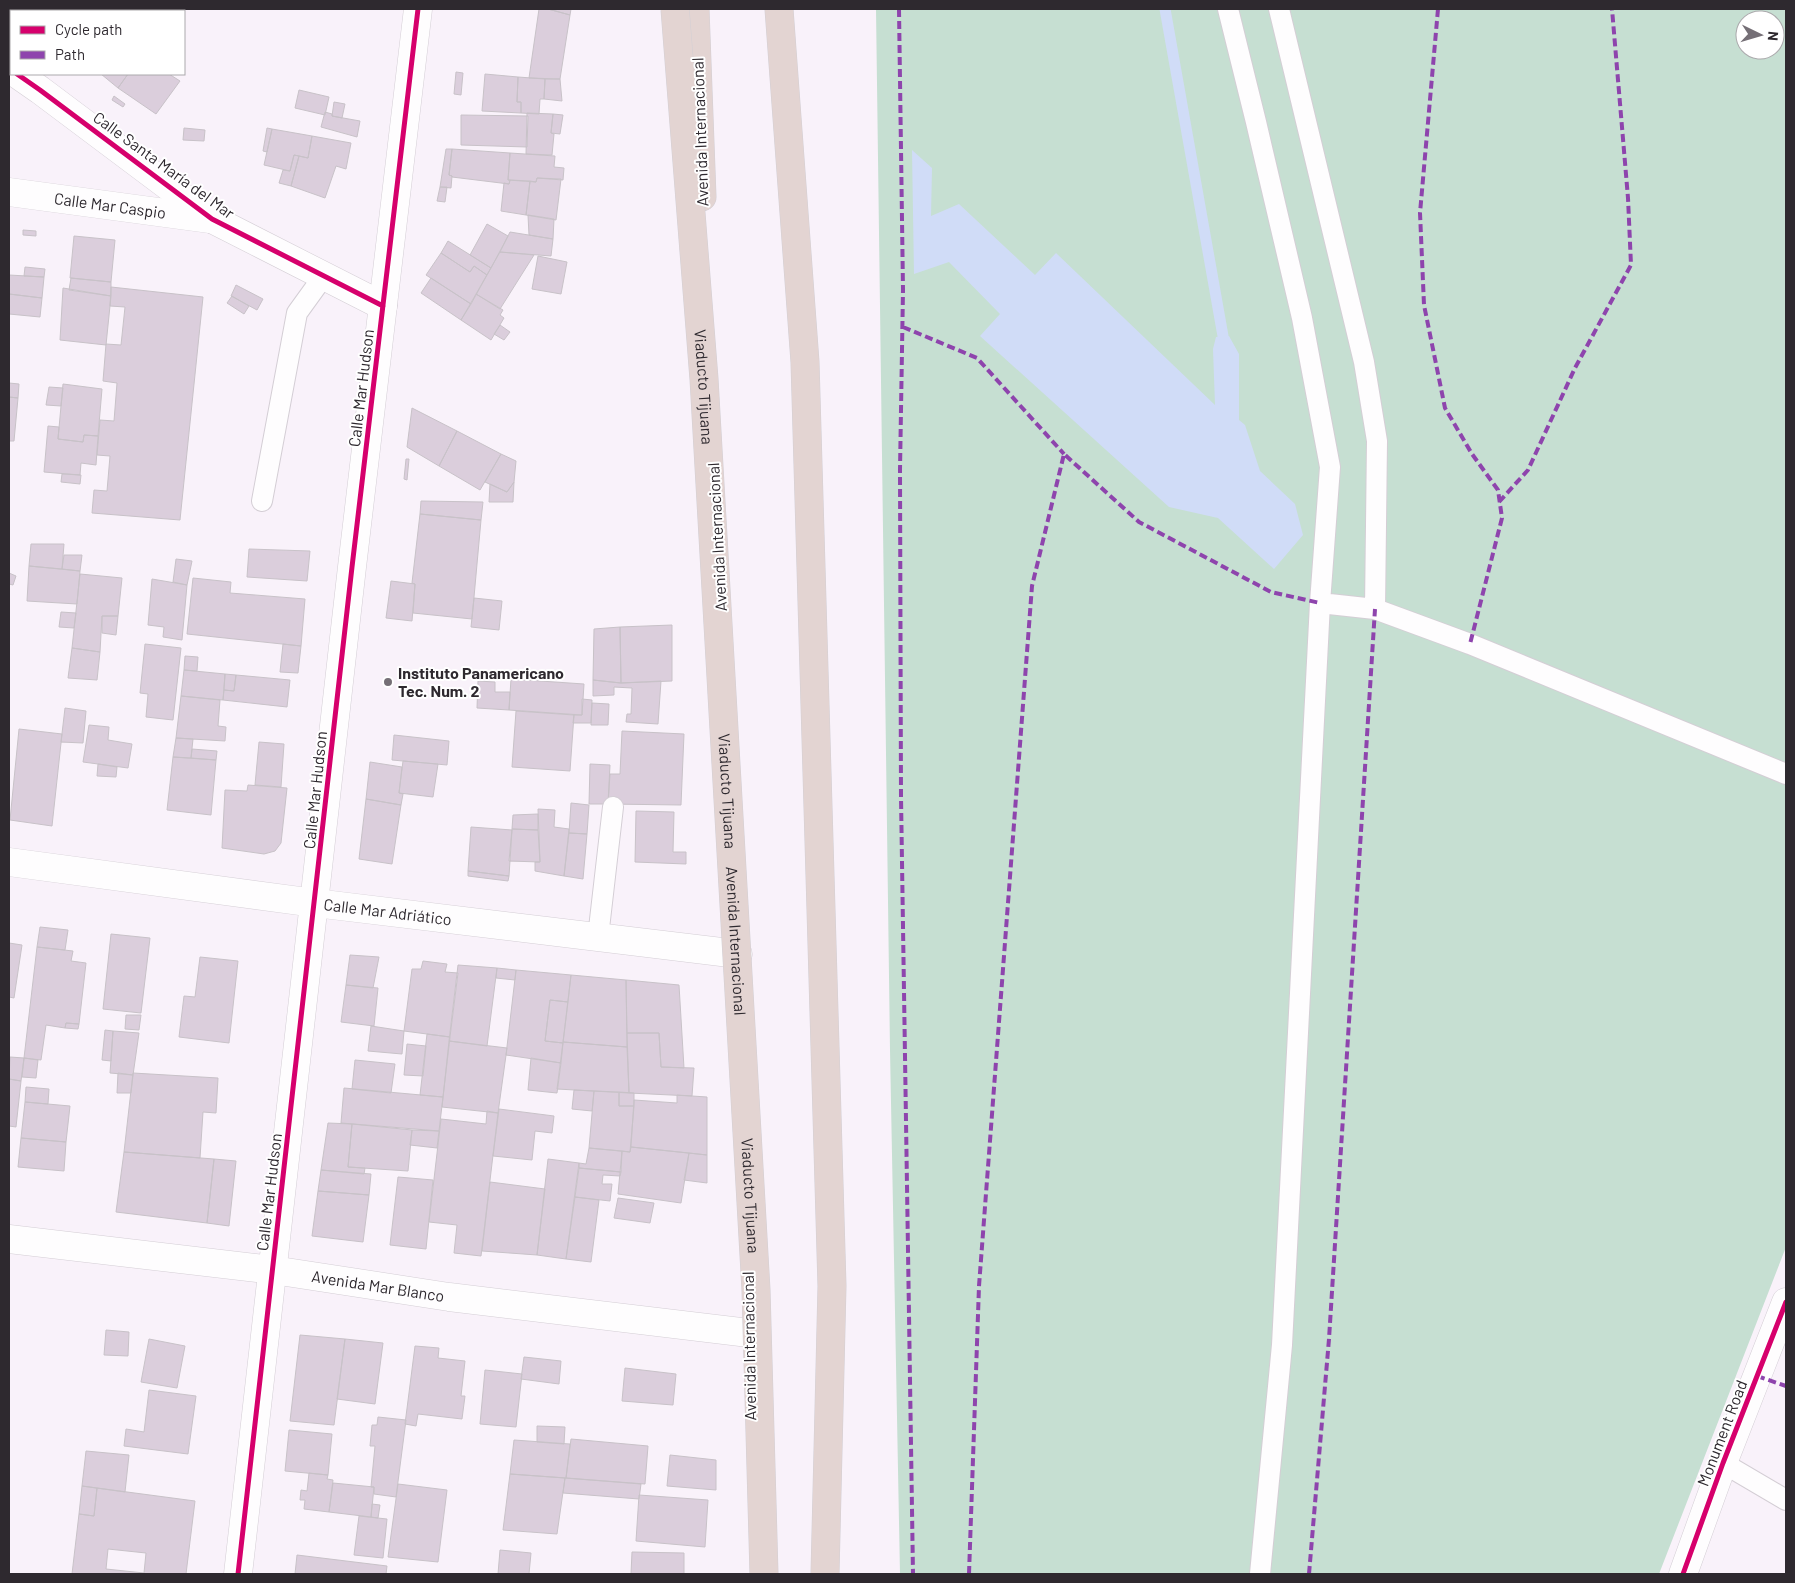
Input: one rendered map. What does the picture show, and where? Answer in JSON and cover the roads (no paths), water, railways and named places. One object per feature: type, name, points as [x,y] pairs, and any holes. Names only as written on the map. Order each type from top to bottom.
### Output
[{"type":"highway","name":"Viaducto Tijuana","points":[[675,9],[704,389],[755,1280],[764,1574]]},
{"type":"highway","name":"Avenida Internacional","points":[[695,9],[706,313],[738,954],[749,1333],[753,1574]]},
{"type":"highway","points":[[772,9],[818,1158],[824,1574]]},
{"type":"highway","points":[[776,74],[778,9]]},
{"type":"highway","points":[[778,9],[806,372],[832,1286],[824,1574]]},
{"type":"street","name":"Calle Mar Hudson","points":[[238,1574],[418,9]]},
{"type":"street","name":"Calle Santa María del Mar","points":[[18,75],[212,219],[383,306]]},
{"type":"street","name":"Calle Mar Caspio","points":[[9,192],[212,219]]},
{"type":"street","name":"Calle Mar Adriático","points":[[9,862],[315,903],[738,954]]},
{"type":"street","name":"Avenida Mar Blanco","points":[[9,1239],[273,1270],[449,1297],[749,1333]]},
{"type":"street","name":"Monument Road","points":[[1683,1574],[1723,1463],[1786,1302]]},
{"type":"lane","points":[[1228,9],[1302,318],[1330,467],[1320,603],[1282,1335],[1260,1574]]},
{"type":"lane","points":[[1279,9],[1366,372],[1377,441],[1374,608]]},
{"type":"lane","points":[[262,501],[297,313],[323,277]]},
{"type":"lane","points":[[1320,603],[1374,608],[1470,644],[1786,774]]},
{"type":"lane","points":[[598,938],[613,807]]},
{"type":"lane","points":[[1723,1463],[1786,1500]]},
{"type":"water","points":[[912,150],[932,168],[931,216],[959,204],[1035,275],[1056,253],[1215,405],[1213,349],[1216,337],[1229,336],[1239,354],[1239,420],[1245,425],[1260,471],[1295,504],[1303,535],[1274,569],[1218,518],[1169,507],[980,336],[1000,314],[949,262],[914,274]]},
{"type":"waterway","points":[[1165,9],[1223,336]]},
{"type":"place","name":"Instituto Panamericano Tec. Num. 2","points":[[388,682]]}]
